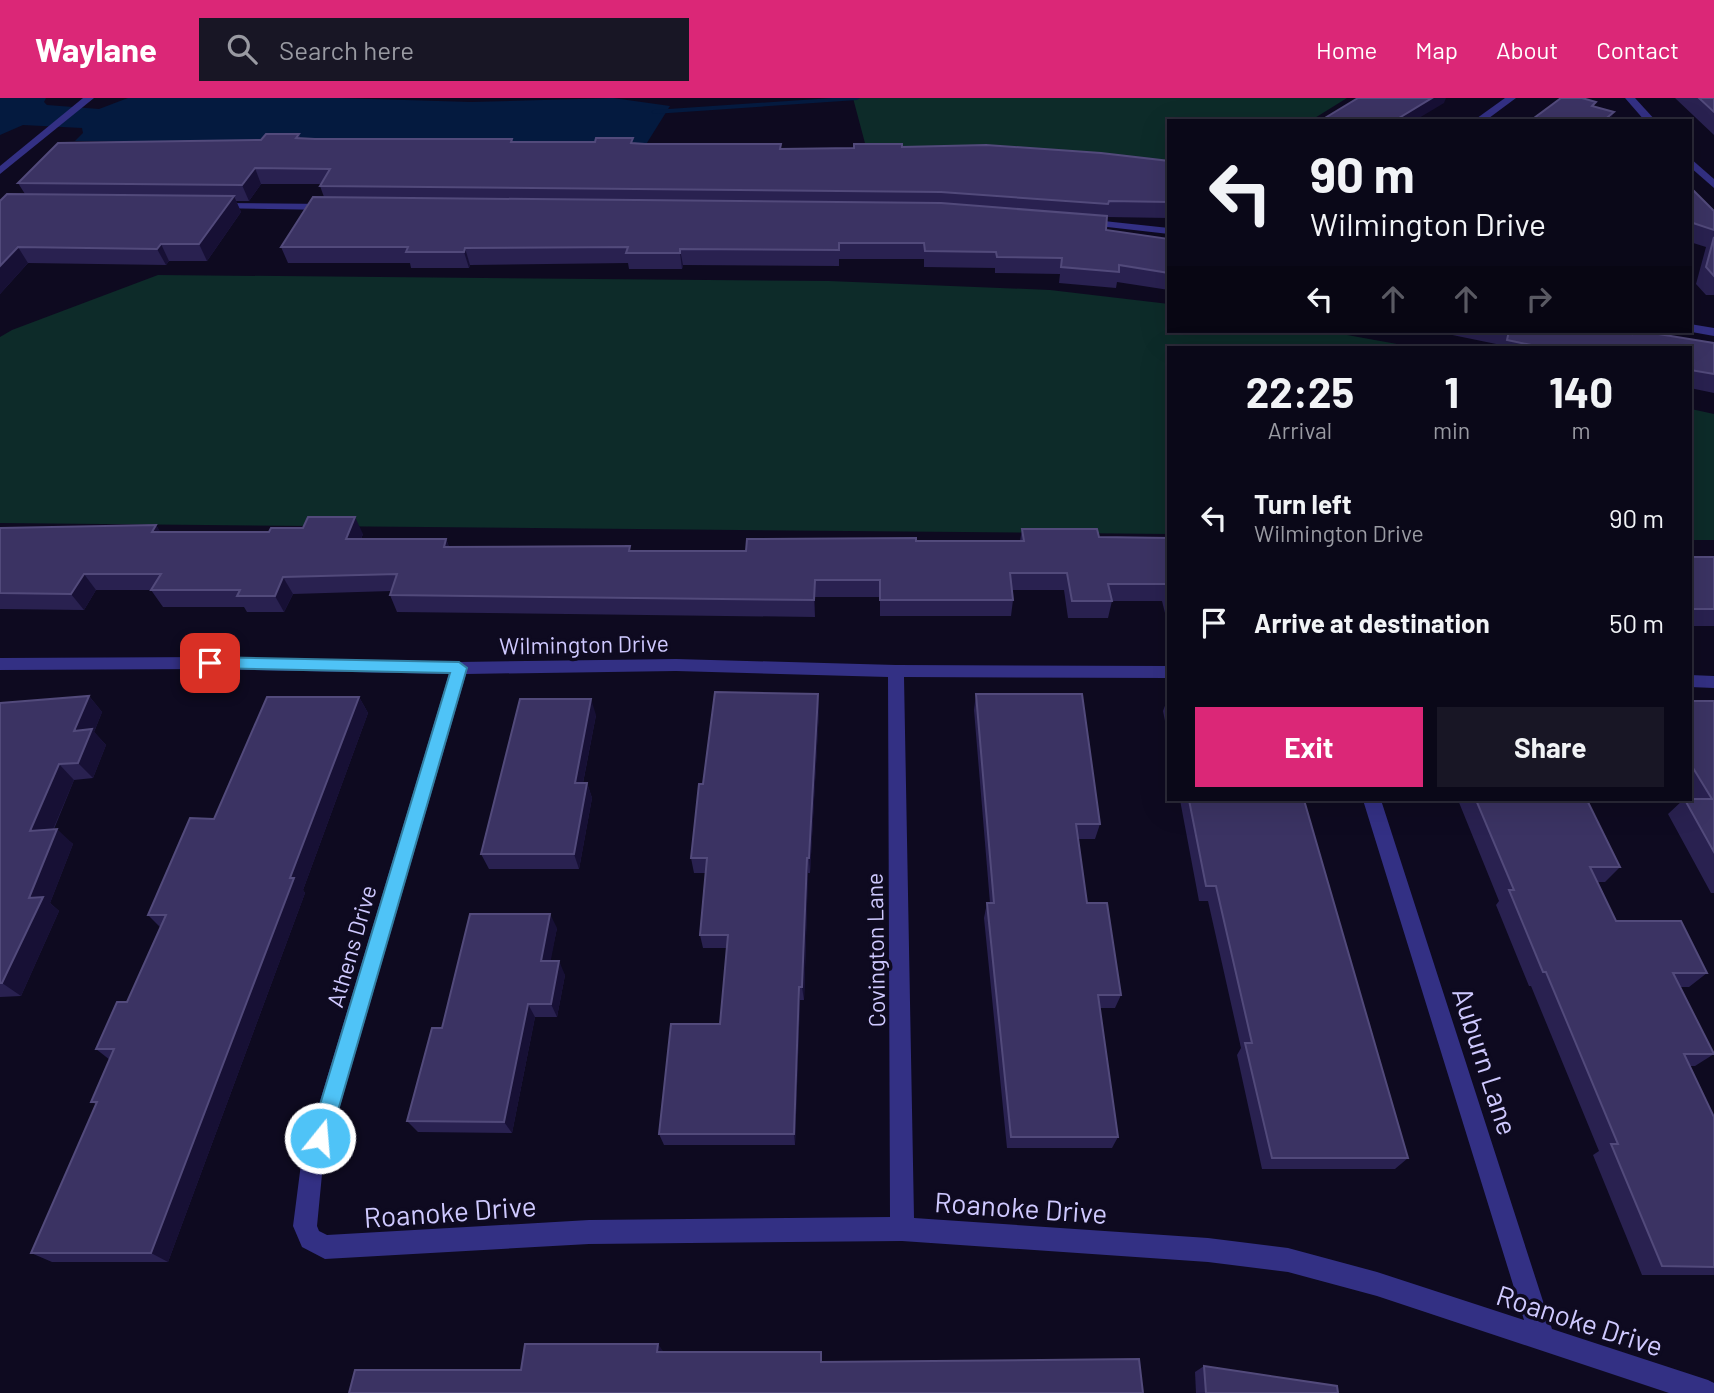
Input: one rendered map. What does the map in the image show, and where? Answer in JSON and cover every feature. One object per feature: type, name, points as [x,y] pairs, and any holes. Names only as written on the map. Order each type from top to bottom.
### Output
[{"type":"street","points":[[0,171],[89,98]]},
{"type":"street","points":[[1481,119],[1511,98]]},
{"type":"street","points":[[1630,98],[1649,119]]},
{"type":"street","points":[[1692,163],[1714,185]]},
{"type":"street","points":[[207,206],[345,207]]},
{"type":"street","points":[[1071,221],[1167,231]]},
{"type":"street","points":[[1692,328],[1714,332]]},
{"type":"street","name":"Wilmington Drive","points":[[0,664],[210,663],[459,668],[676,665],[896,671],[1167,672]]},
{"type":"street","name":"Athens Drive","points":[[310,1239],[305,1226],[312,1164],[459,668]]},
{"type":"street","name":"Covington Lane","points":[[896,671],[902,1229]]},
{"type":"street","points":[[1692,681],[1714,681]]},
{"type":"street","name":"Auburn Lane","points":[[1372,801],[1543,1340]]},
{"type":"street","name":"Roanoke Drive","points":[[310,1239],[325,1247],[354,1247],[406,1241],[589,1232],[902,1229],[1208,1250],[1287,1260],[1377,1284],[1708,1393]]},
{"type":"green space","points":[[853,98],[1347,98],[1313,119],[1167,119],[1167,165],[866,147]]},
{"type":"green space","points":[[158,275],[829,281],[1050,290],[1167,304],[1167,333],[1336,333],[1408,346],[1167,346],[1167,534],[0,523],[0,337],[12,330]]},
{"type":"green space","points":[[1692,409],[1714,414],[1714,540],[1692,540]]},
{"type":"water","points":[[0,98],[46,98],[44,102],[47,105],[99,109],[128,98],[339,98],[471,102],[613,98],[670,106],[645,146],[75,141],[83,133],[82,128],[23,125],[0,135]]},
{"type":"building","points":[[1358,98],[1432,98],[1397,119],[1323,119]]},
{"type":"building","points":[[1561,98],[1582,98],[1596,102],[1592,106],[1614,112],[1605,119],[1533,119]]},
{"type":"building","points":[[1699,98],[1714,98],[1714,112]]},
{"type":"building","points":[[266,134],[299,134],[296,138],[512,139],[511,142],[595,142],[596,138],[633,138],[631,143],[781,144],[780,149],[854,148],[854,144],[902,144],[902,147],[986,145],[1167,161],[1167,202],[1109,201],[1108,204],[941,192],[320,186],[330,169],[255,168],[242,185],[18,183],[58,143],[261,140]]},
{"type":"building","points":[[1692,189],[1714,211],[1714,230],[1692,223]]},
{"type":"building","points":[[7,194],[234,196],[199,244],[161,244],[157,249],[18,247],[0,266],[0,201]]},
{"type":"building","points":[[313,197],[941,203],[1107,216],[1106,230],[1167,239],[1167,273],[1119,265],[1119,272],[1061,267],[1062,258],[997,257],[996,252],[925,251],[924,243],[839,243],[839,250],[680,249],[680,253],[626,253],[628,247],[465,248],[464,252],[406,252],[408,247],[281,247]]},
{"type":"building","points":[[1714,237],[1714,276],[1706,267]]},
{"type":"building","points":[[1509,333],[1652,333],[1714,343],[1714,374],[1692,370],[1692,346],[1536,346],[1507,340]]},
{"type":"building","points":[[308,517],[355,517],[346,539],[446,539],[444,547],[630,546],[629,551],[746,551],[747,539],[916,538],[916,541],[1024,541],[1022,529],[1097,529],[1099,537],[1167,538],[1167,584],[1108,584],[1112,601],[1072,601],[1067,573],[1010,573],[1013,600],[880,600],[880,580],[815,580],[814,600],[390,595],[397,574],[283,577],[275,596],[237,596],[240,590],[151,590],[161,574],[84,574],[71,594],[0,593],[0,528],[156,525],[152,532],[269,532],[271,528],[303,528]]},
{"type":"building","points":[[1692,557],[1714,557],[1714,609],[1692,609]]},
{"type":"building","points":[[715,692],[818,694],[802,987],[799,987],[794,1134],[659,1134],[671,1024],[720,1024],[728,935],[700,935],[707,858],[691,858],[699,784],[703,784]]},
{"type":"building","points":[[976,694],[1082,694],[1100,824],[1076,824],[1087,903],[1107,903],[1121,995],[1098,995],[1118,1137],[1011,1137],[987,903],[994,903]]},
{"type":"building","points":[[89,696],[74,731],[92,729],[78,763],[59,764],[30,831],[57,829],[29,898],[43,897],[0,983],[0,703]]},
{"type":"building","points":[[267,697],[359,697],[290,878],[294,878],[151,1253],[31,1253],[97,1102],[91,1102],[114,1049],[96,1049],[117,1002],[127,1002],[166,915],[148,915],[190,818],[214,819]]},
{"type":"building","points":[[520,699],[591,699],[575,783],[587,783],[574,854],[481,854]]},
{"type":"building","points":[[1692,701],[1714,701],[1714,852],[1686,801],[1712,799],[1692,766]]},
{"type":"building","points":[[1189,801],[1304,801],[1408,1158],[1272,1158],[1245,1043],[1252,1043],[1216,886],[1206,886]]},
{"type":"building","points":[[1476,801],[1587,801],[1620,867],[1590,867],[1616,921],[1681,921],[1707,973],[1673,973],[1714,1054],[1684,1054],[1714,1117],[1714,1267],[1662,1266],[1611,1144],[1618,1144],[1509,890],[1514,890]]},
{"type":"building","points":[[470,914],[550,914],[541,961],[559,961],[551,1004],[528,1004],[504,1122],[407,1121],[432,1028],[442,1028]]},
{"type":"building","points":[[525,1344],[658,1344],[657,1352],[821,1352],[821,1362],[1139,1359],[1143,1393],[349,1393],[355,1370],[521,1370]]},
{"type":"building","points":[[1204,1366],[1337,1386],[1338,1393],[1206,1393]]},
{"type":"waterway","points":[[654,112],[857,98]]},
{"type":"route","points":[[210,663],[459,668],[320,1138]]}]
